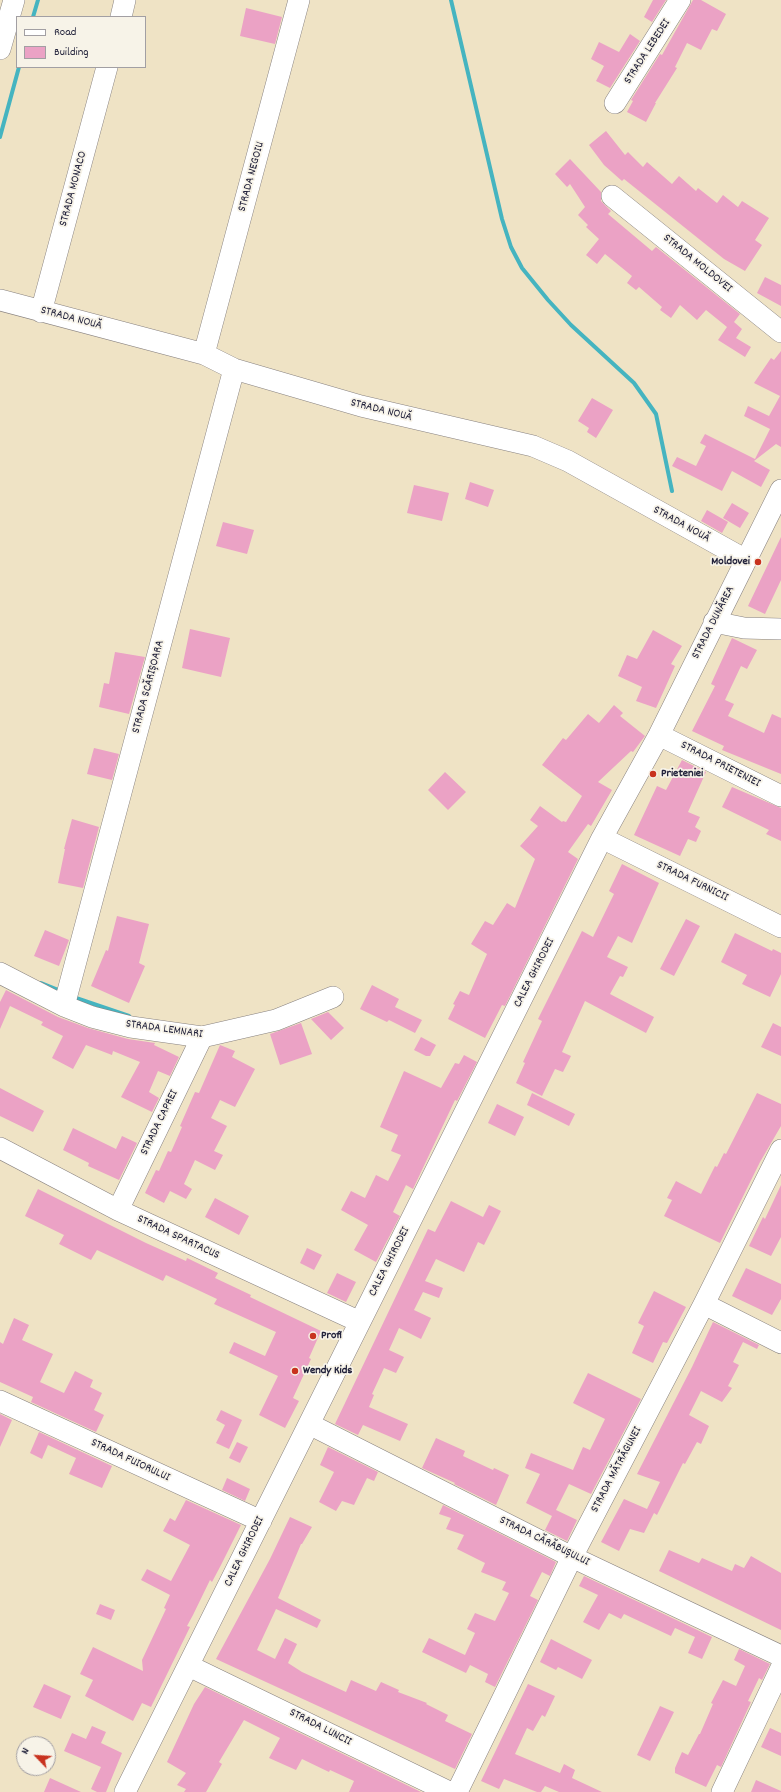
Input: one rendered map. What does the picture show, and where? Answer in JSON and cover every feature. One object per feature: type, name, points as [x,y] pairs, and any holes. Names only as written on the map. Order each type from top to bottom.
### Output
[{"type":"street","points":[[0,49],[14,0]]},
{"type":"street","points":[[121,16],[125,0]]},
{"type":"street","name":"STRADA NEGOIU","points":[[204,354],[299,0]]},
{"type":"street","name":"STRADA LEBEDEI","points":[[615,103],[680,0]]},
{"type":"street","name":"STRADA MONACO","points":[[41,312],[107,68]]},
{"type":"street","name":"STRADA MOLDOVEI","points":[[612,196],[781,332]]},
{"type":"street","name":"STRADA NOUĂ","points":[[0,300],[204,354],[234,369],[361,406],[533,446],[568,461],[746,560]]},
{"type":"street","name":"STRADA SCĂRIȘOARA","points":[[64,1006],[234,369]]},
{"type":"street","name":"STRADA DUNĂREA","points":[[659,734],[781,490]]},
{"type":"street","points":[[714,622],[744,628],[781,629]]},
{"type":"street","name":"STRADA PRIETENIEI","points":[[659,734],[781,796]]},
{"type":"street","name":"CALEA GHIRODEI","points":[[125,1792],[602,838],[659,734]]},
{"type":"street","name":"STRADA FURNICII","points":[[602,838],[781,927]]},
{"type":"street","name":"STRADA LEMNARI","points":[[0,973],[64,1006],[92,1017],[131,1027],[202,1037],[276,1020],[333,997]]},
{"type":"street","name":"STRADA CAPREI","points":[[118,1210],[202,1037]]},
{"type":"street","name":"STRADA SPARTACUS","points":[[0,1148],[118,1210],[360,1322]]},
{"type":"street","name":"STRADA MĂTRĂGUNEI","points":[[457,1792],[572,1557],[704,1304],[781,1150]]},
{"type":"street","points":[[704,1304],[781,1343]]},
{"type":"street","name":"STRADA FUIORULUI","points":[[0,1401],[261,1520]]},
{"type":"street","name":"STRADA CĂRĂBUȘULUI","points":[[309,1424],[572,1557],[781,1656]]},
{"type":"street","name":"STRADA LUNCII","points":[[189,1666],[449,1792]]},
{"type":"street","points":[[722,1792],[781,1668]]},
{"type":"building","points":[[653,0],[666,0],[652,22],[644,17]]},
{"type":"building","points":[[693,0],[701,0],[726,14],[717,31],[712,29],[701,50],[687,43],[675,67],[677,68],[655,103],[646,122],[627,112],[633,101],[631,100],[660,54],[662,55]]},
{"type":"building","points":[[246,8],[282,17],[275,44],[240,36]]},
{"type":"building","points":[[630,34],[640,41],[610,88],[596,81],[604,66],[591,59],[599,42],[619,52]]},
{"type":"building","points":[[606,131],[625,155],[628,152],[643,167],[647,162],[672,184],[679,176],[696,191],[698,188],[717,203],[723,195],[738,207],[742,201],[769,218],[755,240],[762,245],[745,271],[724,259],[624,179],[622,181],[604,165],[589,145]]},
{"type":"building","points":[[570,159],[601,192],[601,201],[611,211],[608,214],[652,251],[656,247],[740,314],[734,322],[742,329],[736,338],[751,347],[745,357],[718,340],[727,327],[706,310],[697,320],[680,305],[671,318],[660,310],[662,307],[639,287],[636,290],[627,283],[632,276],[605,254],[597,264],[586,255],[599,239],[586,227],[588,225],[578,215],[585,207],[570,184],[567,187],[555,174]]},
{"type":"building","points":[[765,277],[781,285],[781,306],[757,293]]},
{"type":"building","points":[[781,351],[781,447],[776,444],[754,461],[770,470],[761,487],[732,471],[722,491],[672,466],[677,457],[696,466],[706,446],[700,443],[705,434],[755,459],[770,429],[744,416],[748,406],[769,416],[780,396],[754,383],[771,358],[774,360]]},
{"type":"building","points":[[592,398],[613,410],[596,438],[587,432],[589,428],[578,421]]},
{"type":"building","points":[[470,482],[494,490],[488,507],[465,499]]},
{"type":"building","points":[[414,485],[449,493],[442,521],[407,513]]},
{"type":"building","points":[[732,503],[749,513],[740,528],[723,518]]},
{"type":"building","points":[[707,510],[728,522],[722,533],[701,521]]},
{"type":"building","points":[[223,522],[254,530],[247,554],[216,546]]},
{"type":"building","points":[[781,537],[781,580],[765,614],[748,606]]},
{"type":"building","points":[[190,629],[230,638],[221,677],[182,668]]},
{"type":"building","points":[[653,630],[682,646],[671,664],[675,666],[656,708],[636,701],[642,687],[618,676],[627,655],[637,659]]},
{"type":"building","points":[[732,638],[757,650],[747,669],[741,666],[725,700],[734,704],[728,716],[764,733],[772,714],[781,718],[781,774],[722,750],[724,746],[692,731],[715,686],[711,684]]},
{"type":"building","points":[[115,652],[145,657],[129,714],[99,707],[104,683],[109,684]]},
{"type":"building","points":[[614,705],[623,713],[620,716],[645,736],[633,752],[631,751],[598,782],[612,790],[591,826],[588,824],[568,852],[578,859],[505,1006],[502,1005],[485,1038],[448,1019],[455,1005],[453,1004],[460,991],[469,995],[487,954],[471,944],[485,921],[493,925],[507,903],[515,908],[535,859],[520,846],[538,826],[530,820],[540,806],[562,822],[566,822],[582,796],[542,765],[563,738],[566,740],[588,714],[599,723]]},
{"type":"building","points":[[94,748],[119,754],[112,780],[87,774]]},
{"type":"building","points":[[682,760],[706,772],[688,812],[700,817],[695,827],[701,831],[696,842],[688,839],[680,856],[634,835],[657,786],[666,790]]},
{"type":"building","points":[[445,772],[466,792],[448,810],[428,790]]},
{"type":"building","points":[[732,787],[781,808],[781,841],[766,834],[769,830],[722,807]]},
{"type":"building","points":[[72,819],[99,827],[83,888],[58,883],[64,849]]},
{"type":"building","points":[[622,864],[659,883],[632,943],[618,936],[607,957],[628,967],[623,977],[620,976],[610,994],[654,1017],[646,1033],[585,1001],[562,1052],[571,1056],[563,1072],[555,1069],[542,1096],[516,1083],[525,1063],[523,1062],[542,1021],[538,1019],[582,931],[593,937],[614,894],[609,891]]},
{"type":"building","points":[[117,916],[149,924],[139,963],[145,966],[129,1003],[91,986],[106,950],[108,951]]},
{"type":"building","points":[[686,919],[700,926],[674,976],[660,969]]},
{"type":"building","points":[[45,930],[69,940],[59,966],[34,956]]},
{"type":"building","points":[[735,933],[772,951],[773,949],[781,953],[781,974],[770,997],[742,984],[747,975],[721,962]]},
{"type":"building","points":[[372,985],[399,999],[395,1007],[422,1020],[415,1033],[389,1020],[387,1022],[360,1009]]},
{"type":"building","points":[[6,990],[58,1017],[88,1028],[128,1039],[155,1043],[154,1045],[179,1057],[170,1076],[158,1071],[149,1092],[159,1098],[152,1112],[121,1097],[140,1062],[113,1051],[112,1055],[86,1045],[73,1069],[52,1058],[63,1036],[41,1025],[43,1022],[10,1006],[0,1029],[0,1002]]},
{"type":"building","points":[[328,1012],[344,1028],[331,1040],[311,1019]]},
{"type":"building","points":[[301,1023],[312,1054],[280,1065],[270,1034]]},
{"type":"building","points":[[773,1023],[781,1027],[781,1056],[761,1047]]},
{"type":"building","points":[[421,1037],[436,1045],[430,1056],[426,1056],[414,1050]]},
{"type":"building","points":[[220,1045],[235,1051],[232,1057],[255,1069],[235,1107],[220,1100],[211,1118],[227,1126],[214,1151],[223,1155],[215,1170],[195,1160],[184,1184],[192,1189],[186,1199],[170,1191],[164,1203],[145,1193],[156,1170],[159,1171],[168,1151],[171,1152],[182,1127],[180,1126],[195,1092],[199,1093]]},
{"type":"building","points":[[464,1055],[477,1062],[457,1101],[455,1100],[413,1189],[406,1185],[393,1212],[400,1216],[376,1262],[354,1250],[368,1225],[341,1210],[351,1191],[365,1198],[376,1175],[388,1181],[401,1155],[391,1151],[398,1135],[380,1127],[404,1071],[441,1088],[455,1063],[459,1064]]},
{"type":"building","points":[[0,1088],[44,1111],[33,1132],[0,1116]]},
{"type":"building","points":[[532,1093],[575,1114],[569,1126],[527,1105]]},
{"type":"building","points":[[757,1093],[781,1104],[781,1126],[760,1162],[720,1243],[664,1216],[672,1200],[667,1198],[676,1181],[701,1194],[715,1166],[717,1167],[724,1153],[726,1154]]},
{"type":"building","points":[[497,1104],[524,1117],[515,1136],[488,1123]]},
{"type":"building","points":[[73,1128],[116,1149],[122,1136],[137,1143],[119,1180],[88,1166],[89,1163],[63,1150]]},
{"type":"building","points":[[781,1185],[781,1237],[771,1256],[749,1246],[763,1217],[765,1219]]},
{"type":"building","points":[[38,1189],[146,1243],[186,1261],[187,1258],[218,1273],[215,1278],[251,1295],[250,1297],[321,1331],[309,1358],[311,1359],[293,1398],[299,1401],[285,1428],[259,1415],[278,1376],[229,1353],[234,1342],[265,1356],[276,1332],[214,1304],[217,1299],[166,1275],[163,1281],[97,1250],[91,1260],[59,1244],[64,1235],[25,1216]]},
{"type":"building","points":[[215,1198],[249,1216],[239,1235],[205,1217]]},
{"type":"building","points":[[451,1201],[483,1217],[489,1205],[501,1211],[484,1245],[478,1242],[464,1272],[436,1259],[425,1281],[443,1288],[439,1298],[423,1292],[414,1310],[431,1318],[421,1339],[399,1328],[389,1350],[404,1357],[396,1373],[384,1368],[372,1394],[374,1395],[369,1407],[408,1424],[400,1441],[363,1425],[358,1435],[335,1424],[428,1229],[435,1232]]},
{"type":"building","points":[[307,1248],[322,1255],[314,1270],[300,1263]]},
{"type":"building","points":[[746,1268],[781,1284],[781,1299],[772,1315],[732,1296]]},
{"type":"building","points":[[337,1273],[356,1282],[346,1302],[327,1293]]},
{"type":"building","points":[[654,1291],[686,1307],[667,1343],[663,1342],[653,1363],[632,1353],[644,1326],[638,1323]]},
{"type":"building","points":[[14,1318],[29,1325],[22,1340],[53,1354],[40,1382],[64,1393],[75,1371],[93,1380],[90,1387],[102,1393],[94,1410],[104,1415],[96,1432],[31,1402],[33,1397],[0,1382],[0,1342],[3,1344]]},
{"type":"building","points":[[713,1322],[759,1345],[757,1349],[743,1342],[733,1362],[739,1365],[728,1386],[732,1388],[722,1402],[701,1391],[689,1415],[709,1426],[701,1444],[697,1442],[685,1464],[683,1463],[657,1515],[654,1513],[644,1533],[630,1529],[619,1551],[601,1542],[624,1499],[647,1509],[660,1482],[637,1474],[692,1367]]},
{"type":"building","points":[[588,1373],[641,1399],[591,1494],[569,1484],[556,1510],[577,1520],[567,1541],[545,1530],[552,1516],[526,1503],[540,1474],[525,1468],[531,1453],[573,1470],[583,1447],[590,1450],[605,1419],[573,1403]]},
{"type":"building","points":[[221,1410],[242,1420],[229,1449],[216,1443],[225,1425],[216,1420]]},
{"type":"building","points":[[0,1414],[12,1420],[0,1447]]},
{"type":"building","points":[[39,1432],[112,1466],[102,1488],[69,1474],[76,1458],[48,1445],[42,1459],[30,1453]]},
{"type":"building","points":[[436,1438],[465,1451],[463,1456],[493,1470],[494,1468],[509,1475],[496,1505],[454,1484],[455,1483],[422,1468]]},
{"type":"building","points":[[237,1442],[248,1447],[240,1463],[229,1458]]},
{"type":"building","points":[[328,1447],[378,1472],[374,1481],[367,1478],[354,1505],[342,1501],[336,1511],[319,1502],[334,1472],[320,1465]]},
{"type":"building","points":[[227,1478],[250,1489],[245,1501],[222,1490]]},
{"type":"building","points":[[186,1500],[241,1525],[212,1582],[210,1580],[187,1626],[190,1627],[151,1707],[142,1703],[133,1721],[85,1696],[93,1680],[80,1674],[93,1647],[143,1671],[142,1660],[166,1609],[164,1608],[170,1595],[141,1580],[147,1569],[171,1581],[190,1545],[163,1531],[170,1518],[175,1521]]},
{"type":"building","points":[[443,1505],[556,1562],[550,1576],[542,1572],[530,1596],[538,1600],[495,1687],[485,1682],[488,1674],[470,1665],[466,1673],[422,1652],[429,1638],[465,1655],[475,1633],[467,1629],[475,1613],[495,1621],[509,1593],[502,1590],[506,1582],[481,1572],[485,1563],[457,1549],[464,1535],[446,1529],[451,1518],[439,1514]]},
{"type":"building","points":[[290,1517],[312,1527],[301,1544],[278,1598],[321,1620],[317,1628],[276,1609],[257,1650],[275,1659],[285,1638],[297,1644],[288,1663],[302,1672],[346,1692],[351,1680],[376,1691],[381,1682],[399,1690],[398,1692],[427,1703],[426,1704],[448,1715],[445,1721],[472,1734],[455,1769],[216,1659],[270,1559]]},
{"type":"building","points":[[669,1550],[699,1563],[702,1558],[732,1571],[735,1564],[744,1568],[751,1556],[781,1573],[781,1630],[659,1571]]},
{"type":"building","points":[[584,1576],[712,1637],[702,1659],[688,1653],[695,1637],[675,1628],[671,1636],[624,1614],[621,1619],[609,1613],[599,1630],[583,1622],[598,1595],[579,1586]]},
{"type":"building","points":[[100,1604],[115,1610],[111,1620],[96,1614]]},
{"type":"building","points":[[551,1639],[592,1660],[582,1679],[558,1667],[556,1670],[540,1662]]},
{"type":"building","points":[[739,1649],[770,1664],[762,1680],[759,1678],[748,1701],[751,1702],[721,1767],[717,1765],[706,1787],[675,1773],[675,1768],[682,1752],[688,1755],[700,1734],[713,1704],[711,1703],[723,1680],[736,1686],[745,1666],[734,1660]]},
{"type":"building","points":[[44,1684],[71,1696],[61,1719],[33,1707]]},
{"type":"building","points":[[528,1684],[555,1696],[545,1717],[542,1715],[533,1731],[527,1728],[515,1754],[560,1773],[564,1764],[575,1770],[572,1778],[602,1792],[559,1792],[545,1786],[541,1792],[537,1792],[504,1779],[499,1789],[481,1781]]},
{"type":"building","points":[[205,1687],[421,1792],[349,1792],[354,1781],[330,1770],[329,1772],[302,1759],[296,1770],[269,1758],[280,1738],[244,1720],[219,1762],[222,1764],[206,1792],[184,1792],[186,1789],[177,1785],[186,1773],[167,1762],[194,1704]]},
{"type":"building","points":[[660,1706],[674,1712],[650,1761],[637,1755]]},
{"type":"building","points":[[92,1726],[106,1732],[101,1743],[122,1753],[106,1792],[97,1792],[91,1789],[101,1767],[64,1751],[72,1733],[86,1739]]},
{"type":"building","points":[[770,1728],[781,1733],[781,1756],[761,1747]]},
{"type":"building","points":[[50,1778],[81,1792],[44,1792]]},
{"type":"building","points":[[756,1780],[781,1791],[781,1792],[751,1792]]},
{"type":"waterway","points":[[33,16],[38,0]]},
{"type":"waterway","points":[[451,0],[502,219],[511,247],[522,268],[548,300],[571,325],[634,383],[656,414],[672,491]]},
{"type":"waterway","points":[[0,137],[19,68]]},
{"type":"waterway","points":[[41,983],[61,991]]},
{"type":"waterway","points":[[76,998],[129,1016]]},
{"type":"place","name":"Moldovei","points":[[758,562]]},
{"type":"place","name":"Prieteniei","points":[[653,774]]},
{"type":"place","name":"Profi","points":[[313,1336]]},
{"type":"place","name":"Wendy Kids","points":[[295,1371]]}]
